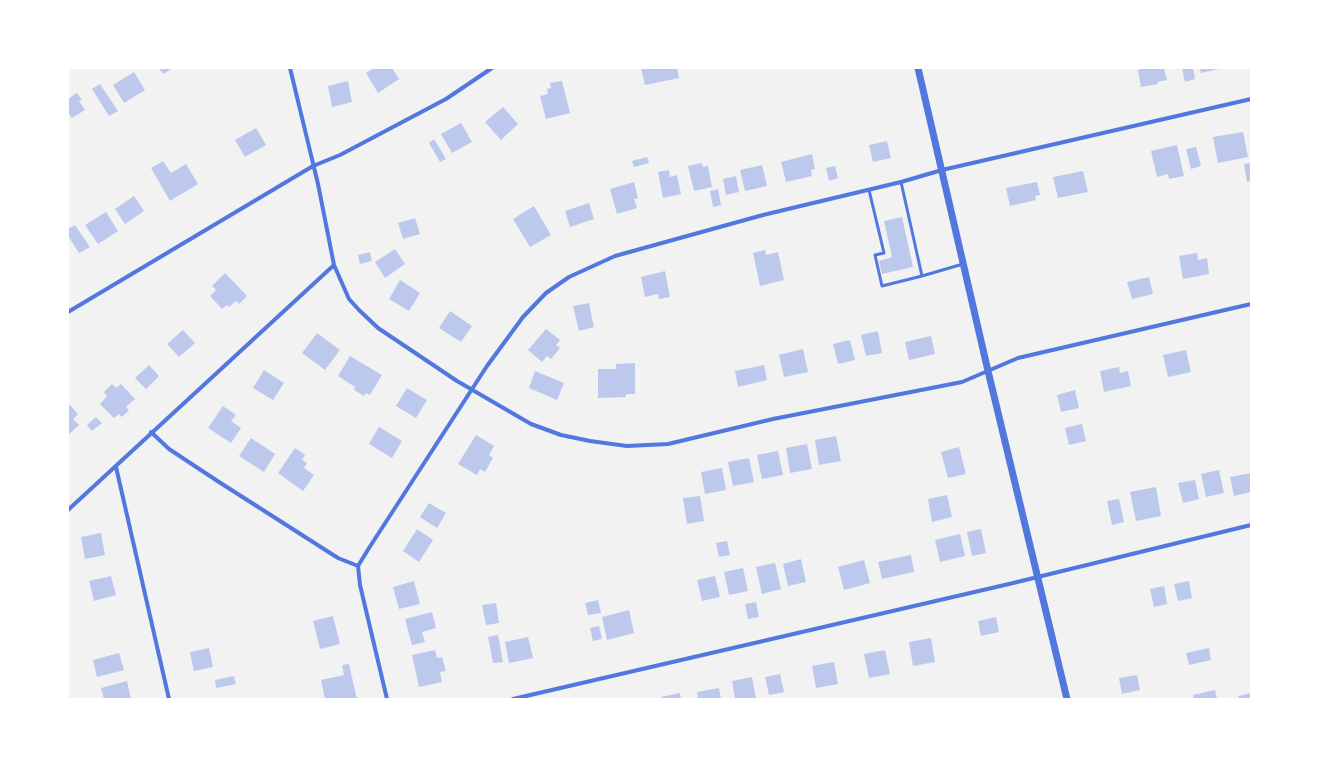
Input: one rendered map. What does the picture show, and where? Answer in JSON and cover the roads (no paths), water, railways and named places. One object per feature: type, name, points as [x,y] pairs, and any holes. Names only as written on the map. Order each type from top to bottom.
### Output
[{"type":"street","points":[[290,68],[334,265],[349,299],[378,328],[472,390],[531,424],[561,435],[590,441],[628,446],[668,444],[773,420],[962,382],[1018,358],[1251,304]]},
{"type":"street","points":[[68,312],[313,166],[340,155],[446,99],[492,68]]},
{"type":"street","points":[[918,68],[988,371],[1067,699]]},
{"type":"street","points":[[387,699],[360,585],[358,566],[487,366],[523,317],[546,293],[569,277],[615,256],[762,215],[901,182],[942,170],[1251,100]]},
{"type":"street","points":[[68,510],[334,265]]},
{"type":"street","points":[[151,432],[169,449],[219,482],[338,558],[358,566]]},
{"type":"street","points":[[116,467],[169,699]]},
{"type":"street","points":[[513,699],[1037,577],[1251,525]]},
{"type":"lane","points":[[901,182],[922,276]]},
{"type":"lane","points":[[869,190],[884,253],[874,255],[882,286],[964,264]]}]
